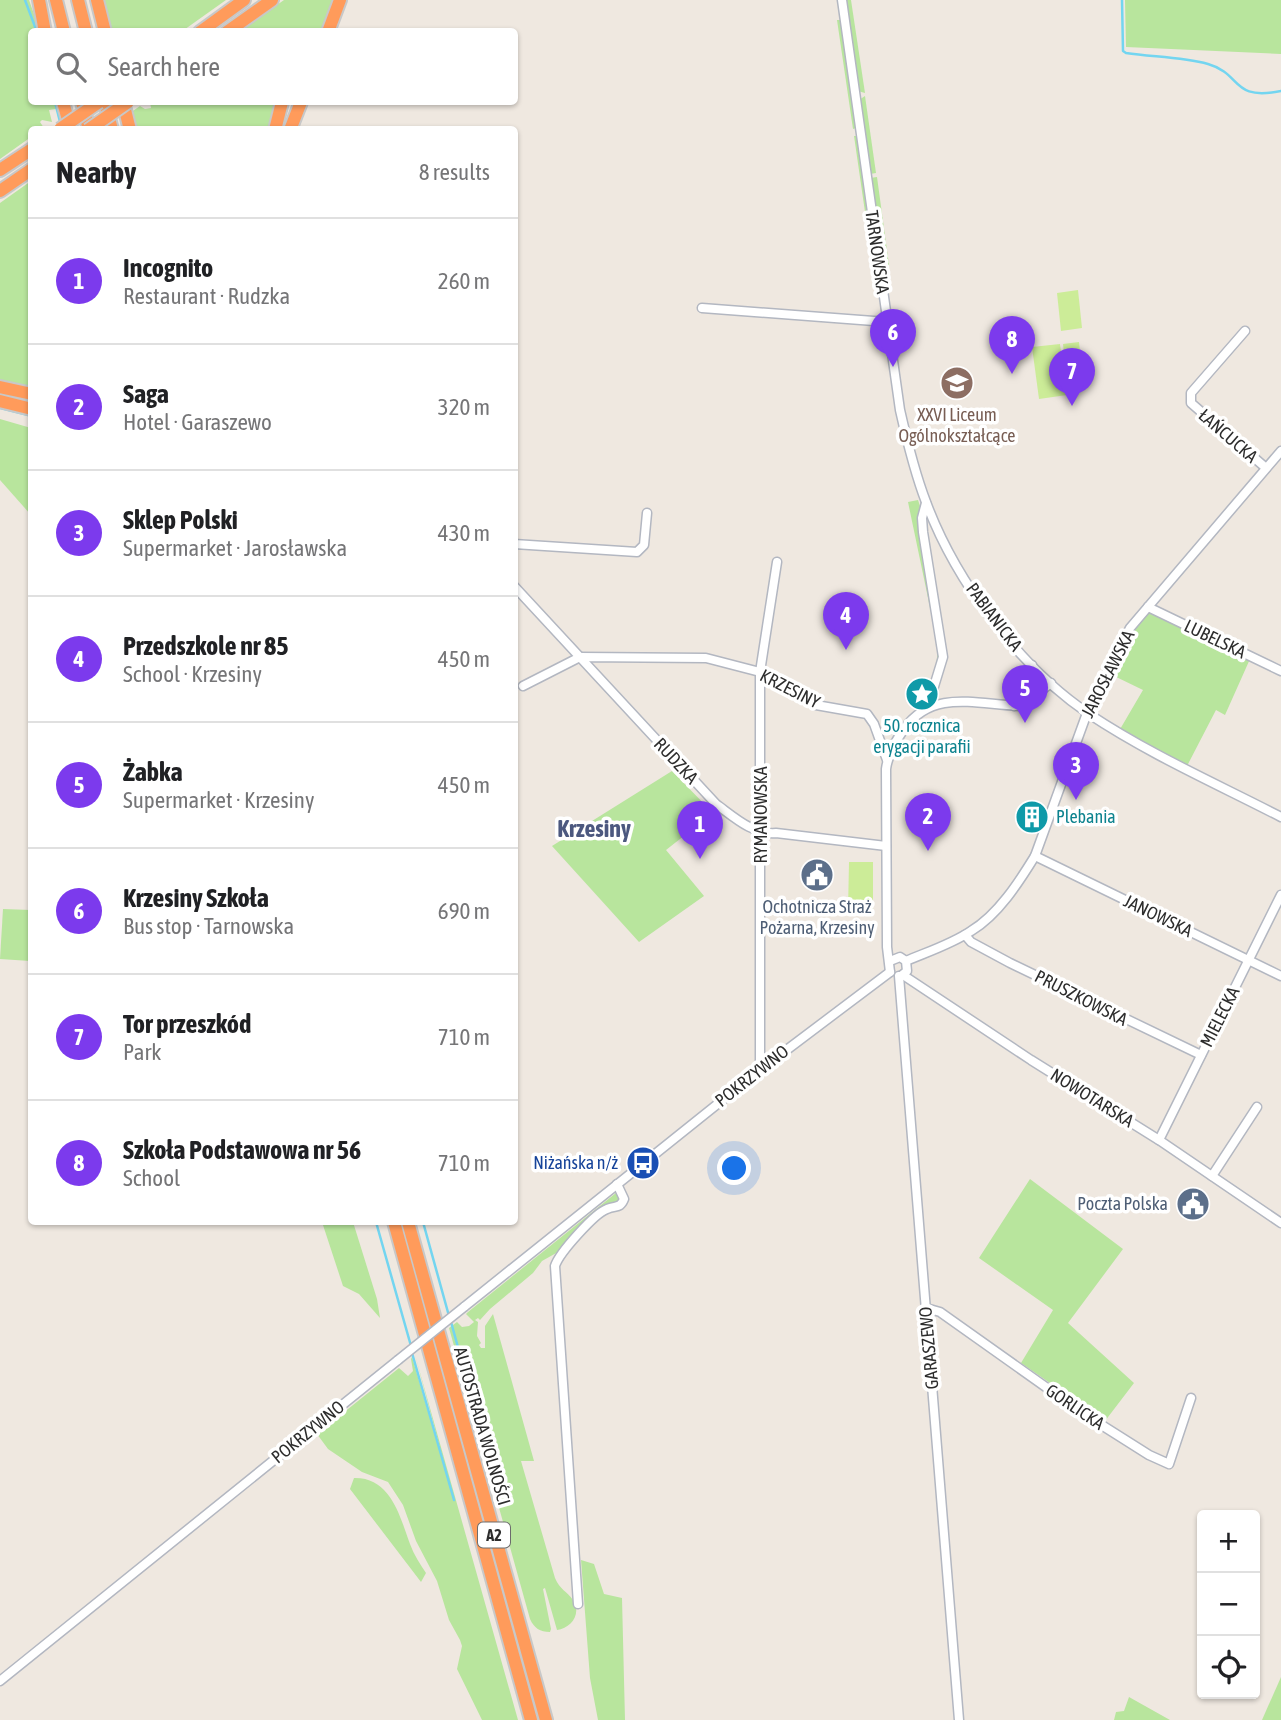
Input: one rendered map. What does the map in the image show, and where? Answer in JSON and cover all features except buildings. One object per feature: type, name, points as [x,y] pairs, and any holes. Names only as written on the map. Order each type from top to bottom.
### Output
[{"type":"highway","points":[[33,0],[44,28]]},
{"type":"highway","points":[[39,0],[44,28]]},
{"type":"highway","points":[[56,0],[63,28]]},
{"type":"highway","points":[[78,0],[85,28]]},
{"type":"highway","points":[[97,0],[104,28]]},
{"type":"highway","points":[[234,28],[272,0]]},
{"type":"highway","points":[[330,28],[340,0]]},
{"type":"highway","points":[[205,28],[242,1]]},
{"type":"highway","points":[[64,105],[70,126]]},
{"type":"highway","points":[[83,105],[87,126]]},
{"type":"highway","points":[[63,126],[95,105]]},
{"type":"highway","points":[[105,105],[111,126]]},
{"type":"highway","points":[[93,126],[121,105]]},
{"type":"highway","points":[[126,105],[129,126]]},
{"type":"highway","points":[[276,126],[281,105]]},
{"type":"highway","points":[[292,126],[300,105]]},
{"type":"highway","points":[[0,170],[28,152]]},
{"type":"highway","points":[[0,191],[28,172]]},
{"type":"highway","points":[[0,387],[28,393]]},
{"type":"highway","points":[[0,401],[28,408]]},
{"type":"highway","name":"AUTOSTRADA WOLNOŚCI","points":[[395,1225],[531,1720]]},
{"type":"highway","name":"AUTOSTRADA WOLNOŚCI","points":[[409,1225],[546,1720]]},
{"type":"street","name":"TARNOWSKA","points":[[842,0],[900,410],[912,461],[926,503],[922,518],[923,532],[943,657],[928,706]]},
{"type":"street","points":[[702,308],[887,322]]},
{"type":"street","name":"ŁAŃCUCKA","points":[[1245,331],[1191,393],[1191,403],[1266,468]]},
{"type":"street","name":"JAROSŁAWSKA","points":[[906,961],[965,935],[980,925],[996,909],[1035,856],[1087,713],[1130,628],[1281,451]]},
{"type":"street","name":"PABIANICKA","points":[[926,503],[944,543],[970,586],[1005,634],[1032,665],[1087,713]]},
{"type":"street","points":[[518,544],[637,552],[644,545],[647,513]]},
{"type":"street","name":"RYMANOWSKA","points":[[760,1070],[760,672],[777,562]]},
{"type":"street","name":"RUDZKA","points":[[518,590],[716,804],[761,834]]},
{"type":"street","name":"LUBELSKA","points":[[1148,607],[1281,671]]},
{"type":"street","points":[[523,686],[580,657]]},
{"type":"street","name":"KRZESINY","points":[[580,657],[706,658],[760,672],[816,705],[867,714],[874,724],[887,760]]},
{"type":"street","points":[[1013,706],[1023,694],[1032,665]]},
{"type":"street","points":[[890,961],[896,957],[906,961],[907,967],[898,974],[888,967],[887,760],[892,747],[905,727],[928,706],[961,702],[1013,706],[1026,704],[1051,683]]},
{"type":"street","points":[[1087,713],[1112,729],[1281,817]]},
{"type":"street","points":[[761,834],[776,833],[886,846]]},
{"type":"street","name":"JANOWSKA","points":[[1035,856],[1281,976]]},
{"type":"street","name":"MIELECKA","points":[[1159,1140],[1281,895]]},
{"type":"street","name":"PRUSZKOWSKA","points":[[965,935],[971,942],[1201,1055]]},
{"type":"street","name":"POKRZYWNO","points":[[0,1681],[760,1070],[898,974]]},
{"type":"street","name":"NOWOTARSKA","points":[[898,974],[1159,1140],[1281,1223]]},
{"type":"street","name":"GARASZEWO","points":[[898,974],[959,1720]]},
{"type":"street","points":[[1212,1176],[1257,1108]]},
{"type":"street","points":[[578,1604],[555,1266],[563,1250],[603,1212],[624,1202],[617,1184]]},
{"type":"street","name":"GORLICKA","points":[[926,1308],[940,1312],[1081,1412],[1149,1455],[1169,1464],[1191,1398]]},
{"type":"green space","points":[[0,0],[29,0],[39,28],[28,28],[28,105],[59,105],[62,115],[58,117],[56,109],[49,110],[52,122],[42,120],[40,122],[43,126],[28,126],[28,139],[0,159]]},
{"type":"green space","points":[[101,0],[226,0],[187,28],[108,28]]},
{"type":"green space","points":[[284,0],[337,0],[325,28],[245,28]]},
{"type":"green space","points":[[845,0],[851,0],[865,93],[858,91]]},
{"type":"green space","points":[[1125,0],[1281,0],[1281,54],[1126,47]]},
{"type":"green space","points":[[837,20],[841,20],[856,128],[853,129]]},
{"type":"green space","points":[[865,96],[876,173],[870,174],[859,100]]},
{"type":"green space","points":[[150,105],[277,105],[272,126],[133,126],[130,113],[140,106],[151,108]]},
{"type":"green space","points":[[854,136],[857,136],[875,261],[873,267]]},
{"type":"green space","points":[[877,177],[889,265],[885,277],[887,293],[870,178]]},
{"type":"green space","points":[[28,183],[28,386],[0,380],[0,203]]},
{"type":"green space","points":[[1078,290],[1082,328],[1061,331],[1057,293]]},
{"type":"green space","points":[[1079,342],[1082,370],[1066,372],[1063,344]]},
{"type":"green space","points":[[1060,344],[1067,395],[1039,399],[1032,347]]},
{"type":"green space","points":[[0,419],[28,427],[28,512],[0,480]]},
{"type":"green space","points":[[918,500],[918,518],[940,656],[936,669],[938,646],[908,502]]},
{"type":"green space","points":[[1149,608],[1250,659],[1225,715],[1216,710],[1187,766],[1119,731],[1143,690],[1110,674],[1132,629]]},
{"type":"green space","points":[[672,771],[713,813],[666,850],[704,896],[639,942],[552,846]]},
{"type":"green space","points":[[849,862],[873,862],[873,910],[848,910]]},
{"type":"green space","points":[[3,909],[28,910],[28,961],[0,959]]},
{"type":"green space","points":[[1030,1179],[1123,1249],[1068,1323],[1134,1383],[1105,1421],[1021,1363],[1053,1310],[979,1258]]},
{"type":"green space","points":[[616,1193],[621,1197],[618,1203],[591,1218],[558,1252],[542,1261],[533,1273],[480,1320],[475,1320],[478,1322],[479,1345],[485,1348],[485,1326],[493,1314],[534,1461],[521,1461],[555,1578],[575,1605],[574,1620],[557,1630],[545,1588],[543,1589],[551,1629],[546,1632],[533,1625],[530,1619],[449,1328],[457,1322],[462,1327],[474,1322],[466,1314],[468,1312]]},
{"type":"green space","points":[[323,1225],[354,1225],[377,1299],[380,1318],[359,1294],[343,1286]]},
{"type":"green space","points":[[415,1355],[518,1720],[482,1720],[457,1669],[462,1646],[449,1620],[437,1581],[416,1541],[403,1505],[388,1482],[362,1472],[328,1449],[317,1434],[399,1368],[408,1376],[413,1371],[412,1357],[454,1500]]},
{"type":"green space","points":[[354,1478],[367,1479],[377,1484],[392,1500],[413,1552],[426,1573],[421,1582],[350,1489]]},
{"type":"green space","points":[[581,1560],[594,1564],[604,1594],[622,1598],[625,1720],[598,1720],[590,1678]]},
{"type":"green space","points":[[1281,1677],[1281,1720],[1262,1720]]},
{"type":"green space","points":[[1129,1697],[1170,1720],[1114,1720],[1116,1712],[1124,1711]]},
{"type":"waterway","points":[[25,0],[36,28]]},
{"type":"waterway","points":[[1122,0],[1123,51],[1126,53],[1208,64],[1219,68],[1238,85],[1253,92],[1281,91]]},
{"type":"waterway","points":[[56,105],[60,122]]},
{"type":"waterway","points":[[0,408],[28,415]]},
{"type":"waterway","points":[[377,1225],[411,1346]]},
{"type":"waterway","points":[[424,1225],[449,1316]]},
{"type":"waterway","points":[[451,1322],[497,1488]]},
{"type":"waterway","points":[[412,1353],[454,1500]]},
{"type":"place","name":"Krzesiny Szkoła","points":[[893,367]]},
{"type":"place","name":"Szkoła Podstawowa nr 56","points":[[1012,374]]},
{"type":"place","name":"XXVI Liceum Ogólnokształcące","points":[[957,383]]},
{"type":"place","name":"Tor przeszkód","points":[[1072,406]]},
{"type":"place","name":"Przedszkole nr 85","points":[[846,650]]},
{"type":"place","name":"50. rocznica erygacji parafii","points":[[922,694]]},
{"type":"place","name":"Żabka","points":[[1025,723]]},
{"type":"place","name":"Sklep Polski","points":[[1076,800]]},
{"type":"place","name":"Plebania","points":[[1032,817]]},
{"type":"place","name":"Saga","points":[[928,851]]},
{"type":"place","name":"Incognito","points":[[700,859]]},
{"type":"place","name":"Ochotnicza Straż Pożarna, Krzesiny","points":[[817,875]]},
{"type":"place","name":"Niżańska n/ż","points":[[643,1163]]},
{"type":"place","name":"Poczta Polska","points":[[1193,1204]]},
{"type":"district","name":"Krzesiny","points":[[594,829]]}]
